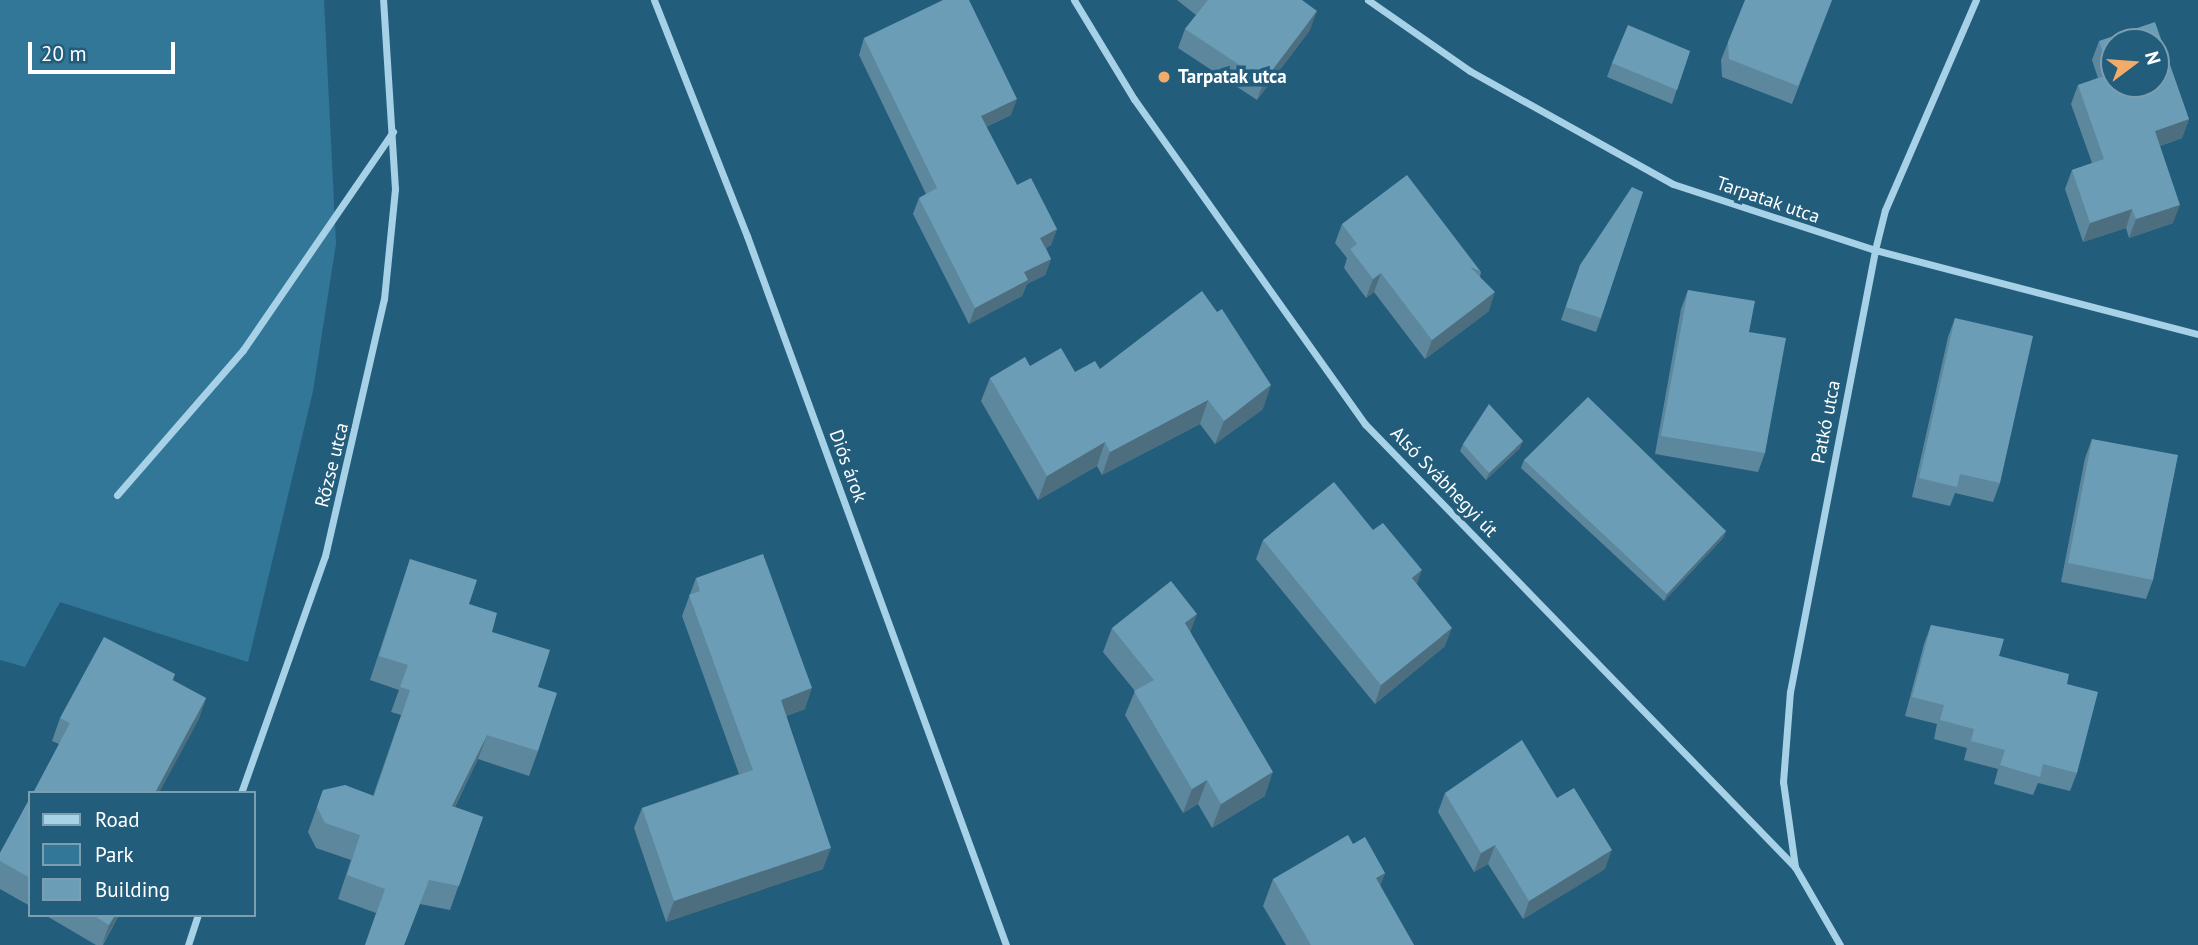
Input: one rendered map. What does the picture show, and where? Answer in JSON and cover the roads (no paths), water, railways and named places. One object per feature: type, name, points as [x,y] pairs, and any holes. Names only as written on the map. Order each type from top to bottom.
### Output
[{"type":"street","name":"Rőzse utca","points":[[242,791],[348,471],[392,245],[394,132],[383,0]]},
{"type":"street","name":"Diós árok","points":[[654,0],[752,249],[1006,945]]},
{"type":"street","name":"Alsó Svábhegyi út","points":[[1074,0],[1134,99],[1365,424],[1795,867],[1840,945]]},
{"type":"street","name":"Tarpatak utca","points":[[1368,0],[1470,71],[1673,184],[1875,250],[2198,334]]},
{"type":"street","name":"Patkó utca","points":[[1795,867],[1783,782],[1790,691],[1875,250],[1885,210],[1976,0]]},
{"type":"street","points":[[117,495],[243,350],[394,132]]},
{"type":"street","points":[[188,945],[197,917]]},
{"type":"place","name":"Tarpatak utca","points":[[1164,77]]}]
